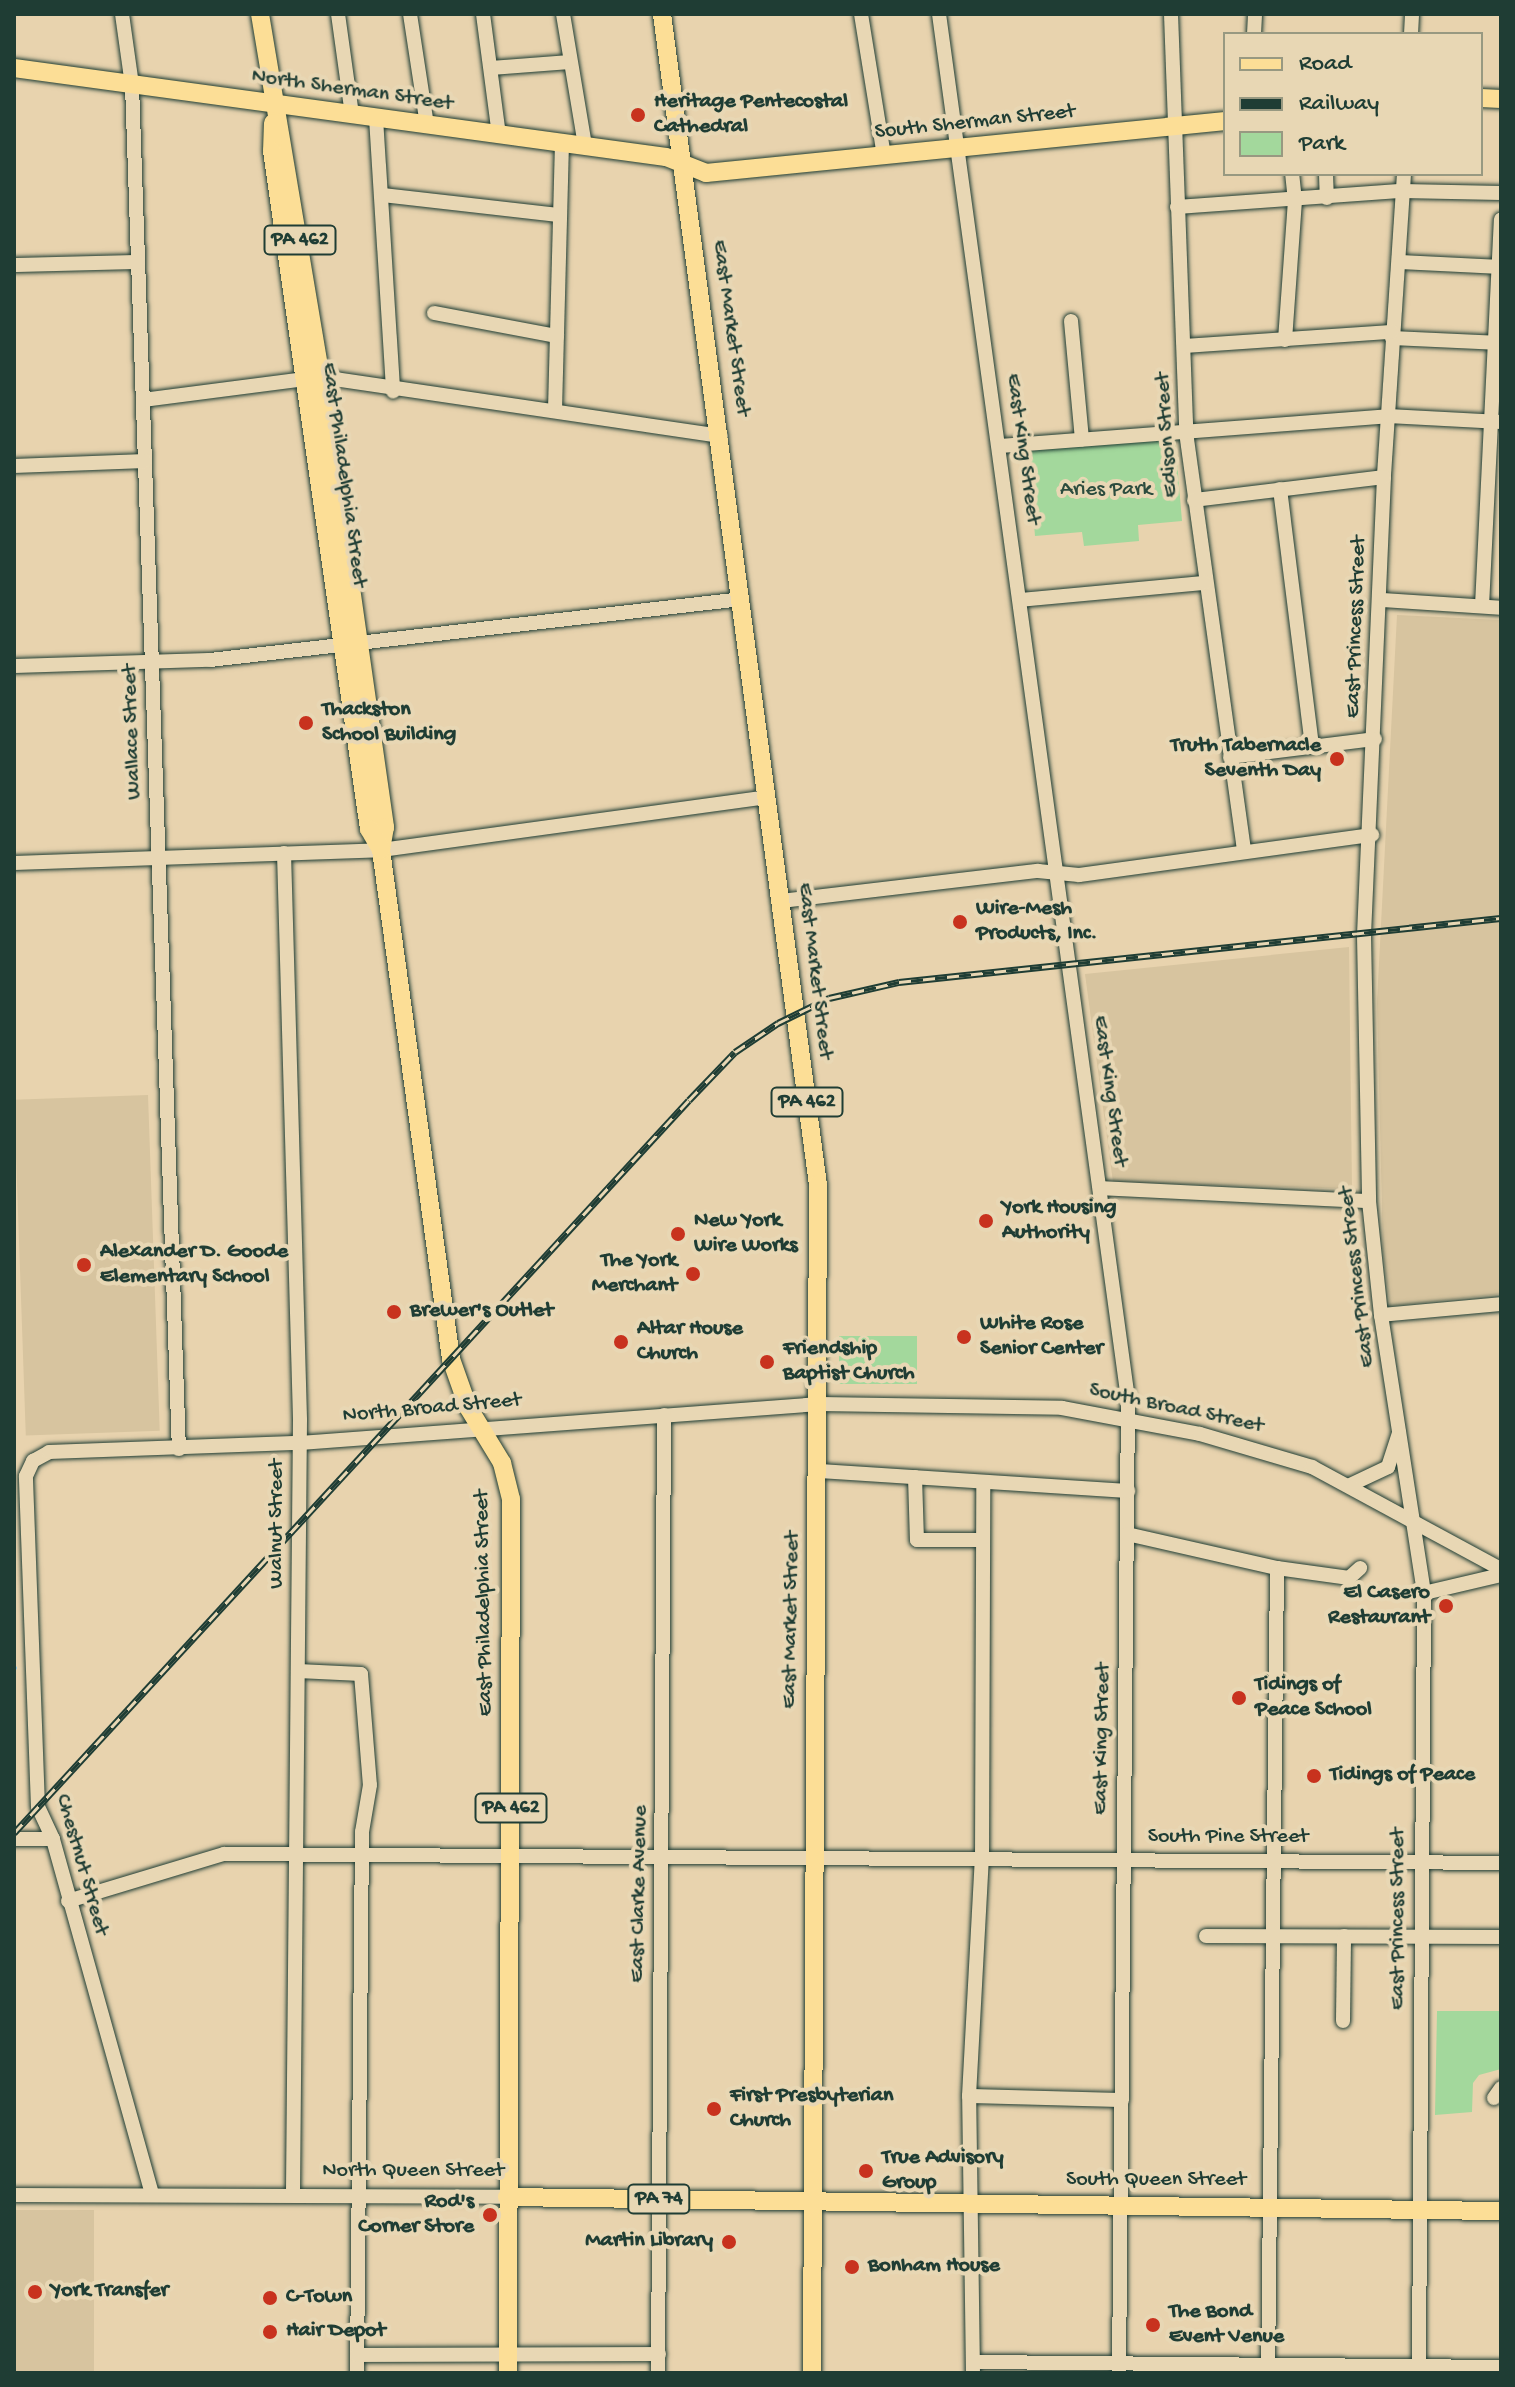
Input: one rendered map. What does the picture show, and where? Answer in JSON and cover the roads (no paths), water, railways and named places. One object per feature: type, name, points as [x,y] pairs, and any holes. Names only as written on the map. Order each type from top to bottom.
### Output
[{"type":"main road","name":"East Philadelphia Street","points":[[260,14],[273,104],[272,151],[313,378],[351,644],[385,827],[381,850],[451,1359],[480,1426],[502,1463],[511,1499],[508,2364]]},
{"type":"main road","name":"East Market Street","points":[[662,14],[721,436],[818,1184],[820,1404],[811,1859],[812,2373]]},
{"type":"main road","name":"North Sherman Street","points":[[14,68],[585,146],[683,164]]},
{"type":"main road","name":"South Sherman Street","points":[[683,164],[706,173],[1223,121]]},
{"type":"main road","name":"North Queen Street","points":[[507,2197],[811,2199]]},
{"type":"main road","name":"South Queen Street","points":[[811,2199],[1501,2211]]},
{"type":"street","name":"Wallace Street","points":[[122,14],[132,85],[179,1449]]},
{"type":"street","points":[[338,14],[352,115]]},
{"type":"street","points":[[410,14],[427,125]]},
{"type":"street","points":[[483,14],[499,135]]},
{"type":"street","points":[[563,14],[585,146]]},
{"type":"street","points":[[861,14],[884,156]]},
{"type":"street","name":"East King Street","points":[[939,14],[1058,873],[1128,1418],[1119,2368]]},
{"type":"street","name":"Edison Street","points":[[1171,14],[1186,432],[1204,583],[1244,850]]},
{"type":"street","points":[[491,68],[570,62]]},
{"type":"street","points":[[376,118],[393,391]]},
{"type":"street","points":[[555,410],[562,143]]},
{"type":"street","points":[[1285,340],[1295,201],[1292,176]]},
{"type":"street","points":[[1326,176],[1327,198]]},
{"type":"street","name":"East Princess Street","points":[[1404,176],[1384,477],[1372,835],[1364,935],[1369,1201],[1381,1315],[1401,1424],[1424,1593],[1417,2210],[1419,2370]]},
{"type":"street","points":[[1177,207],[1402,191],[1501,193]]},
{"type":"street","points":[[383,195],[558,215]]},
{"type":"street","points":[[1482,606],[1497,422],[1501,219]]},
{"type":"street","points":[[14,265],[138,262]]},
{"type":"street","points":[[1400,262],[1500,267]]},
{"type":"street","points":[[434,313],[557,336]]},
{"type":"street","points":[[1071,321],[1082,439]]},
{"type":"street","points":[[1184,346],[1392,335],[1498,343]]},
{"type":"street","points":[[143,400],[313,378],[721,436]]},
{"type":"street","points":[[1000,446],[1388,416],[1497,422]]},
{"type":"street","points":[[14,466],[145,461]]},
{"type":"street","points":[[1194,500],[1384,477]]},
{"type":"street","points":[[1280,489],[1312,746]]},
{"type":"street","points":[[1020,600],[1204,583]]},
{"type":"street","points":[[14,666],[152,663],[351,644],[742,599]]},
{"type":"street","points":[[1382,600],[1501,608]]},
{"type":"street","points":[[1230,757],[1375,739]]},
{"type":"street","points":[[14,863],[381,850],[767,797]]},
{"type":"street","points":[[781,901],[1058,873],[1079,875],[1244,850],[1372,835]]},
{"type":"street","name":"Walnut Street","points":[[284,853],[300,1443],[293,2195]]},
{"type":"street","points":[[1100,1188],[1369,1201]]},
{"type":"street","points":[[1381,1315],[1501,1304]]},
{"type":"street","name":"North Broad Street","points":[[49,1452],[300,1443],[480,1426],[820,1404]]},
{"type":"street","name":"South Broad Street","points":[[820,1404],[1062,1408],[1128,1418],[1264,1450],[1350,1485],[1501,1569]]},
{"type":"street","name":"East Clarke Avenue","points":[[658,2373],[664,1415]]},
{"type":"street","points":[[1350,1485],[1388,1467],[1401,1424]]},
{"type":"street","name":"Chestnut Street","points":[[49,1452],[33,1461],[26,1476],[38,1807],[53,1839],[152,2194]]},
{"type":"street","points":[[819,1471],[1128,1491]]},
{"type":"street","points":[[915,1477],[917,1540],[982,1540]]},
{"type":"street","points":[[983,1482],[982,1858],[969,2096],[973,2368],[1419,2370],[1501,2367]]},
{"type":"street","points":[[1127,1534],[1277,1568],[1349,1578],[1360,1568]]},
{"type":"street","points":[[1268,2370],[1277,1568]]},
{"type":"street","points":[[1424,1593],[1501,1575]]},
{"type":"street","points":[[298,1671],[360,1672],[370,1785],[362,1857],[357,2373]]},
{"type":"street","points":[[14,1839],[53,1839]]},
{"type":"street","name":"South Pine Street","points":[[68,1901],[224,1854],[1501,1863]]},
{"type":"street","points":[[1206,1936],[1501,1937]]},
{"type":"street","points":[[1343,2021],[1344,1936]]},
{"type":"street","points":[[969,2096],[1122,2100]]},
{"type":"street","name":"North Queen Street","points":[[14,2195],[507,2197]]},
{"type":"street","points":[[357,2355],[508,2364],[659,2354]]},
{"type":"railway","points":[[14,1833],[689,1100],[735,1052],[778,1023],[829,998],[899,982],[1501,918]]},
{"type":"place","name":"Heritage Pentecostal Cathedral","points":[[638,115]]},
{"type":"place","name":"Thackston School Building","points":[[306,723]]},
{"type":"place","name":"Truth Tabernacle Seventh Day","points":[[1337,759]]},
{"type":"place","name":"Wire-Mesh Products, Inc.","points":[[960,922]]},
{"type":"place","name":"York Housing Authority","points":[[986,1221]]},
{"type":"place","name":"New York Wire Works","points":[[678,1234]]},
{"type":"place","name":"Alexander D. Goode Elementary School","points":[[84,1265]]},
{"type":"place","name":"The York Merchant","points":[[693,1274]]},
{"type":"place","name":"Brewer's Outlet","points":[[394,1312]]},
{"type":"place","name":"White Rose Senior Center","points":[[964,1337]]},
{"type":"place","name":"Altar House Church","points":[[621,1342]]},
{"type":"place","name":"Friendship Baptist Church","points":[[767,1362]]},
{"type":"place","name":"El Casero Restaurant","points":[[1446,1606]]},
{"type":"place","name":"Tidings of Peace School","points":[[1239,1698]]},
{"type":"place","name":"Tidings of Peace","points":[[1314,1776]]},
{"type":"place","name":"First Presbyterian Church","points":[[714,2109]]},
{"type":"place","name":"True Advisory Group","points":[[866,2171]]},
{"type":"place","name":"Rod's Corner Store","points":[[490,2215]]},
{"type":"place","name":"Martin Library","points":[[729,2242]]},
{"type":"place","name":"Bonham House","points":[[852,2267]]},
{"type":"place","name":"York Transfer","points":[[35,2292]]},
{"type":"place","name":"C-Town","points":[[270,2298]]},
{"type":"place","name":"The Bond Event Venue","points":[[1153,2325]]},
{"type":"place","name":"Hair Depot","points":[[270,2332]]},
{"type":"park label","name":"Aries Park","points":[[1106,491]]}]
